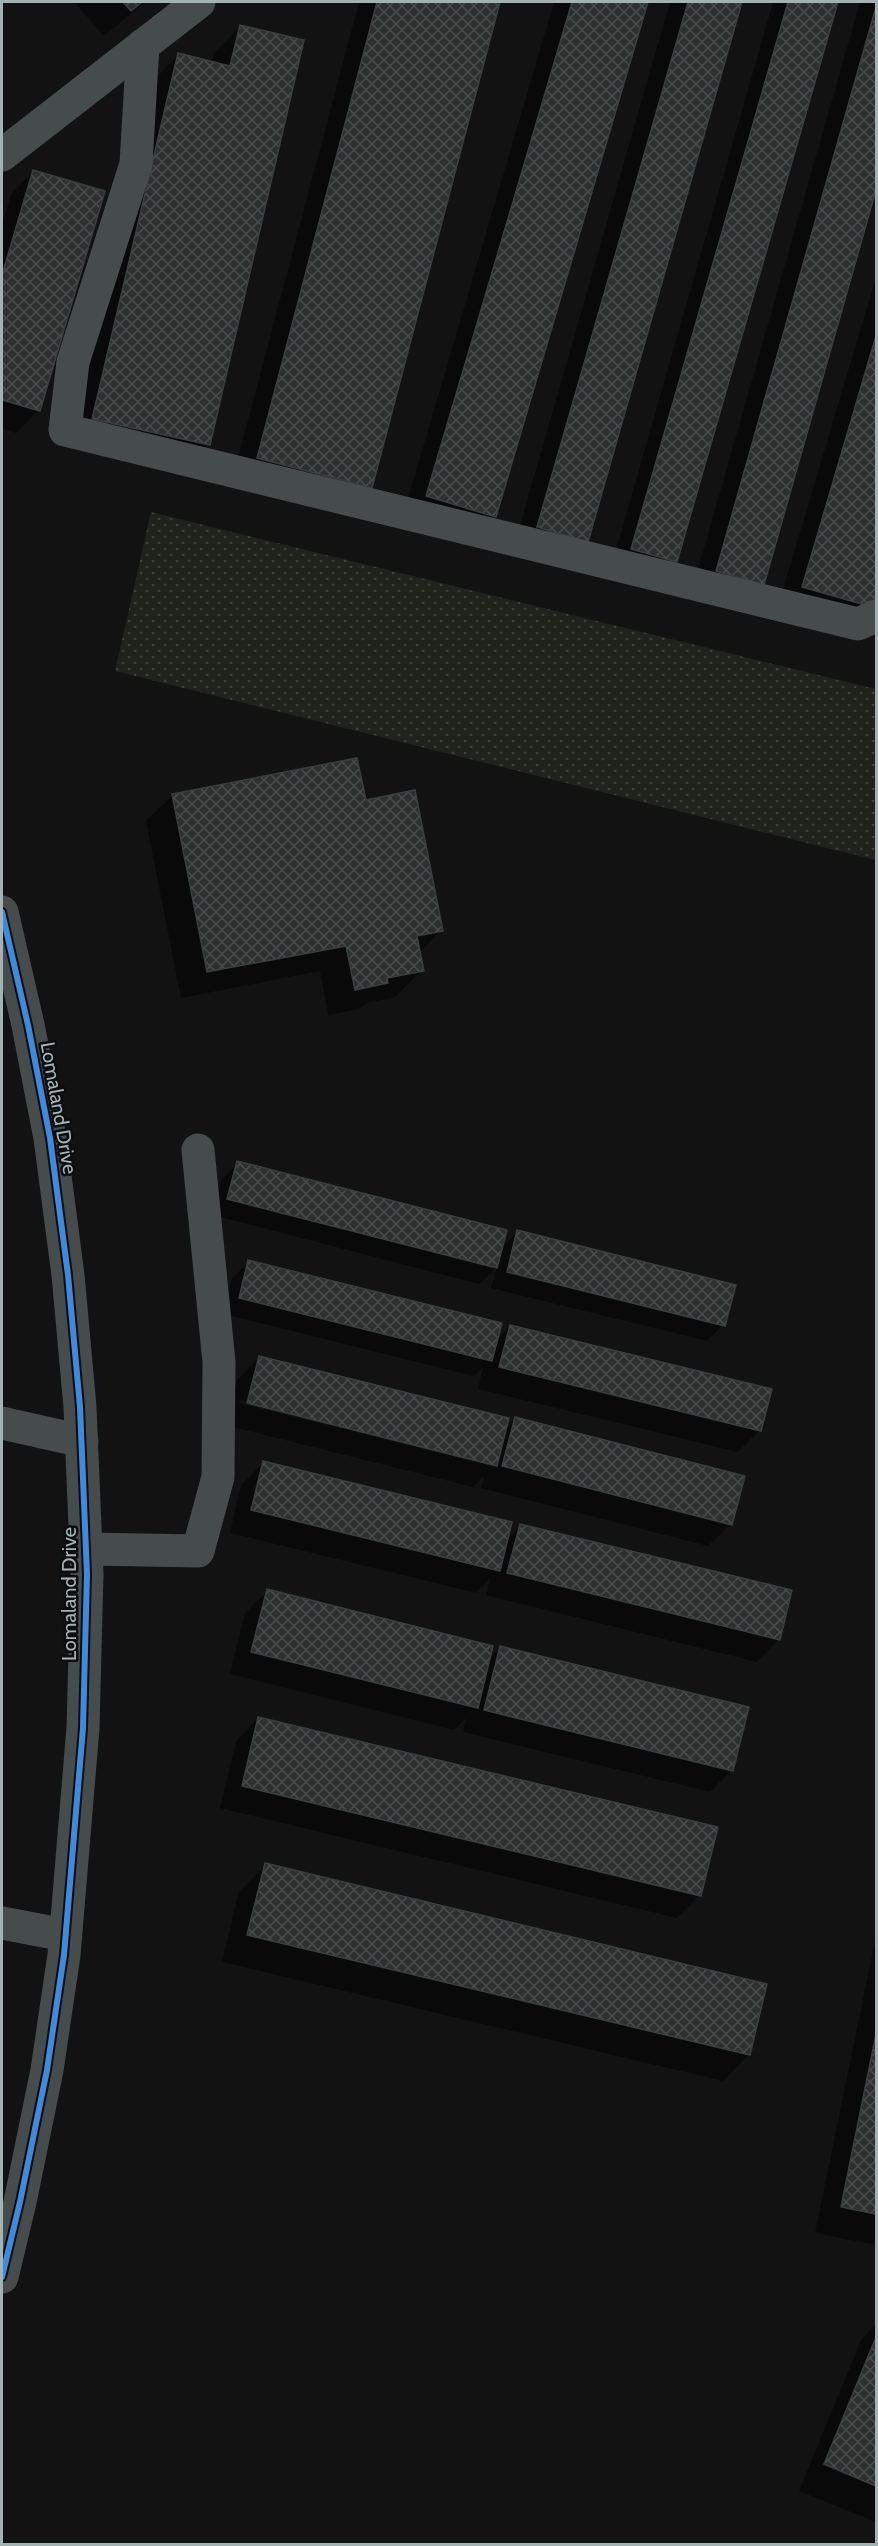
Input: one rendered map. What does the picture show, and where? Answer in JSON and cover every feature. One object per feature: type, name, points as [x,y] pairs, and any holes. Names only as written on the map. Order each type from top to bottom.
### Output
[{"type":"street","points":[[2,155],[199,2]]},
{"type":"street","points":[[143,45],[136,164],[73,362],[65,430],[858,624],[876,616]]},
{"type":"street","name":"Lomaland Drive","points":[[2,912],[28,1025],[50,1138],[68,1275],[82,1442],[87,1549],[83,1728],[65,1935],[47,2070],[2,2277]]},
{"type":"street","points":[[87,1549],[198,1551],[218,1477],[219,1373],[198,1150]]},
{"type":"street","points":[[2,1423],[82,1442]]},
{"type":"street","points":[[2,1923],[65,1935]]},
{"type":"shaded area","points":[[151,512],[876,689],[876,860],[115,671]]},
{"type":"building","points":[[123,2],[142,2],[131,11]]},
{"type":"building","points":[[377,2],[500,2],[372,488],[257,458]]},
{"type":"building","points":[[572,2],[648,2],[496,517],[426,496]]},
{"type":"building","points":[[688,2],[742,2],[588,542],[537,527]]},
{"type":"building","points":[[788,2],[838,2],[677,562],[631,549]]},
{"type":"building","points":[[876,7],[876,190],[764,585],[716,571]]},
{"type":"building","points":[[240,25],[304,40],[210,445],[92,419],[178,53],[230,66]]},
{"type":"building","points":[[33,170],[105,191],[40,411],[2,400],[2,275]]},
{"type":"building","points":[[876,336],[876,592],[872,607],[802,587]]},
{"type":"building","points":[[357,758],[366,800],[415,790],[443,931],[417,936],[424,971],[387,978],[388,983],[355,990],[346,946],[207,972],[172,794]]},
{"type":"building","points":[[237,1161],[507,1230],[497,1268],[227,1199]]},
{"type":"building","points":[[517,1230],[736,1285],[725,1326],[507,1272]]},
{"type":"building","points":[[248,1260],[502,1323],[492,1361],[239,1298]]},
{"type":"building","points":[[510,1325],[772,1389],[761,1431],[499,1367]]},
{"type":"building","points":[[259,1356],[509,1418],[497,1466],[247,1403]]},
{"type":"building","points":[[515,1417],[745,1476],[732,1525],[502,1466]]},
{"type":"building","points":[[263,1461],[512,1522],[500,1571],[251,1510]]},
{"type":"building","points":[[520,1524],[792,1590],[780,1640],[507,1573]]},
{"type":"building","points":[[267,1589],[493,1646],[478,1708],[251,1652]]},
{"type":"building","points":[[500,1646],[749,1707],[733,1771],[484,1710]]},
{"type":"building","points":[[258,1717],[718,1827],[701,1896],[242,1786]]},
{"type":"building","points":[[265,1863],[767,1984],[750,2055],[247,1935]]},
{"type":"building","points":[[876,2034],[876,2214],[841,2207]]},
{"type":"building","points":[[876,2337],[876,2486],[824,2464]]},
{"type":"cycle path","points":[[2,912],[28,1025],[50,1138],[68,1275],[80,1407],[87,1574],[83,1728],[64,1955],[47,2070],[2,2277]]}]
